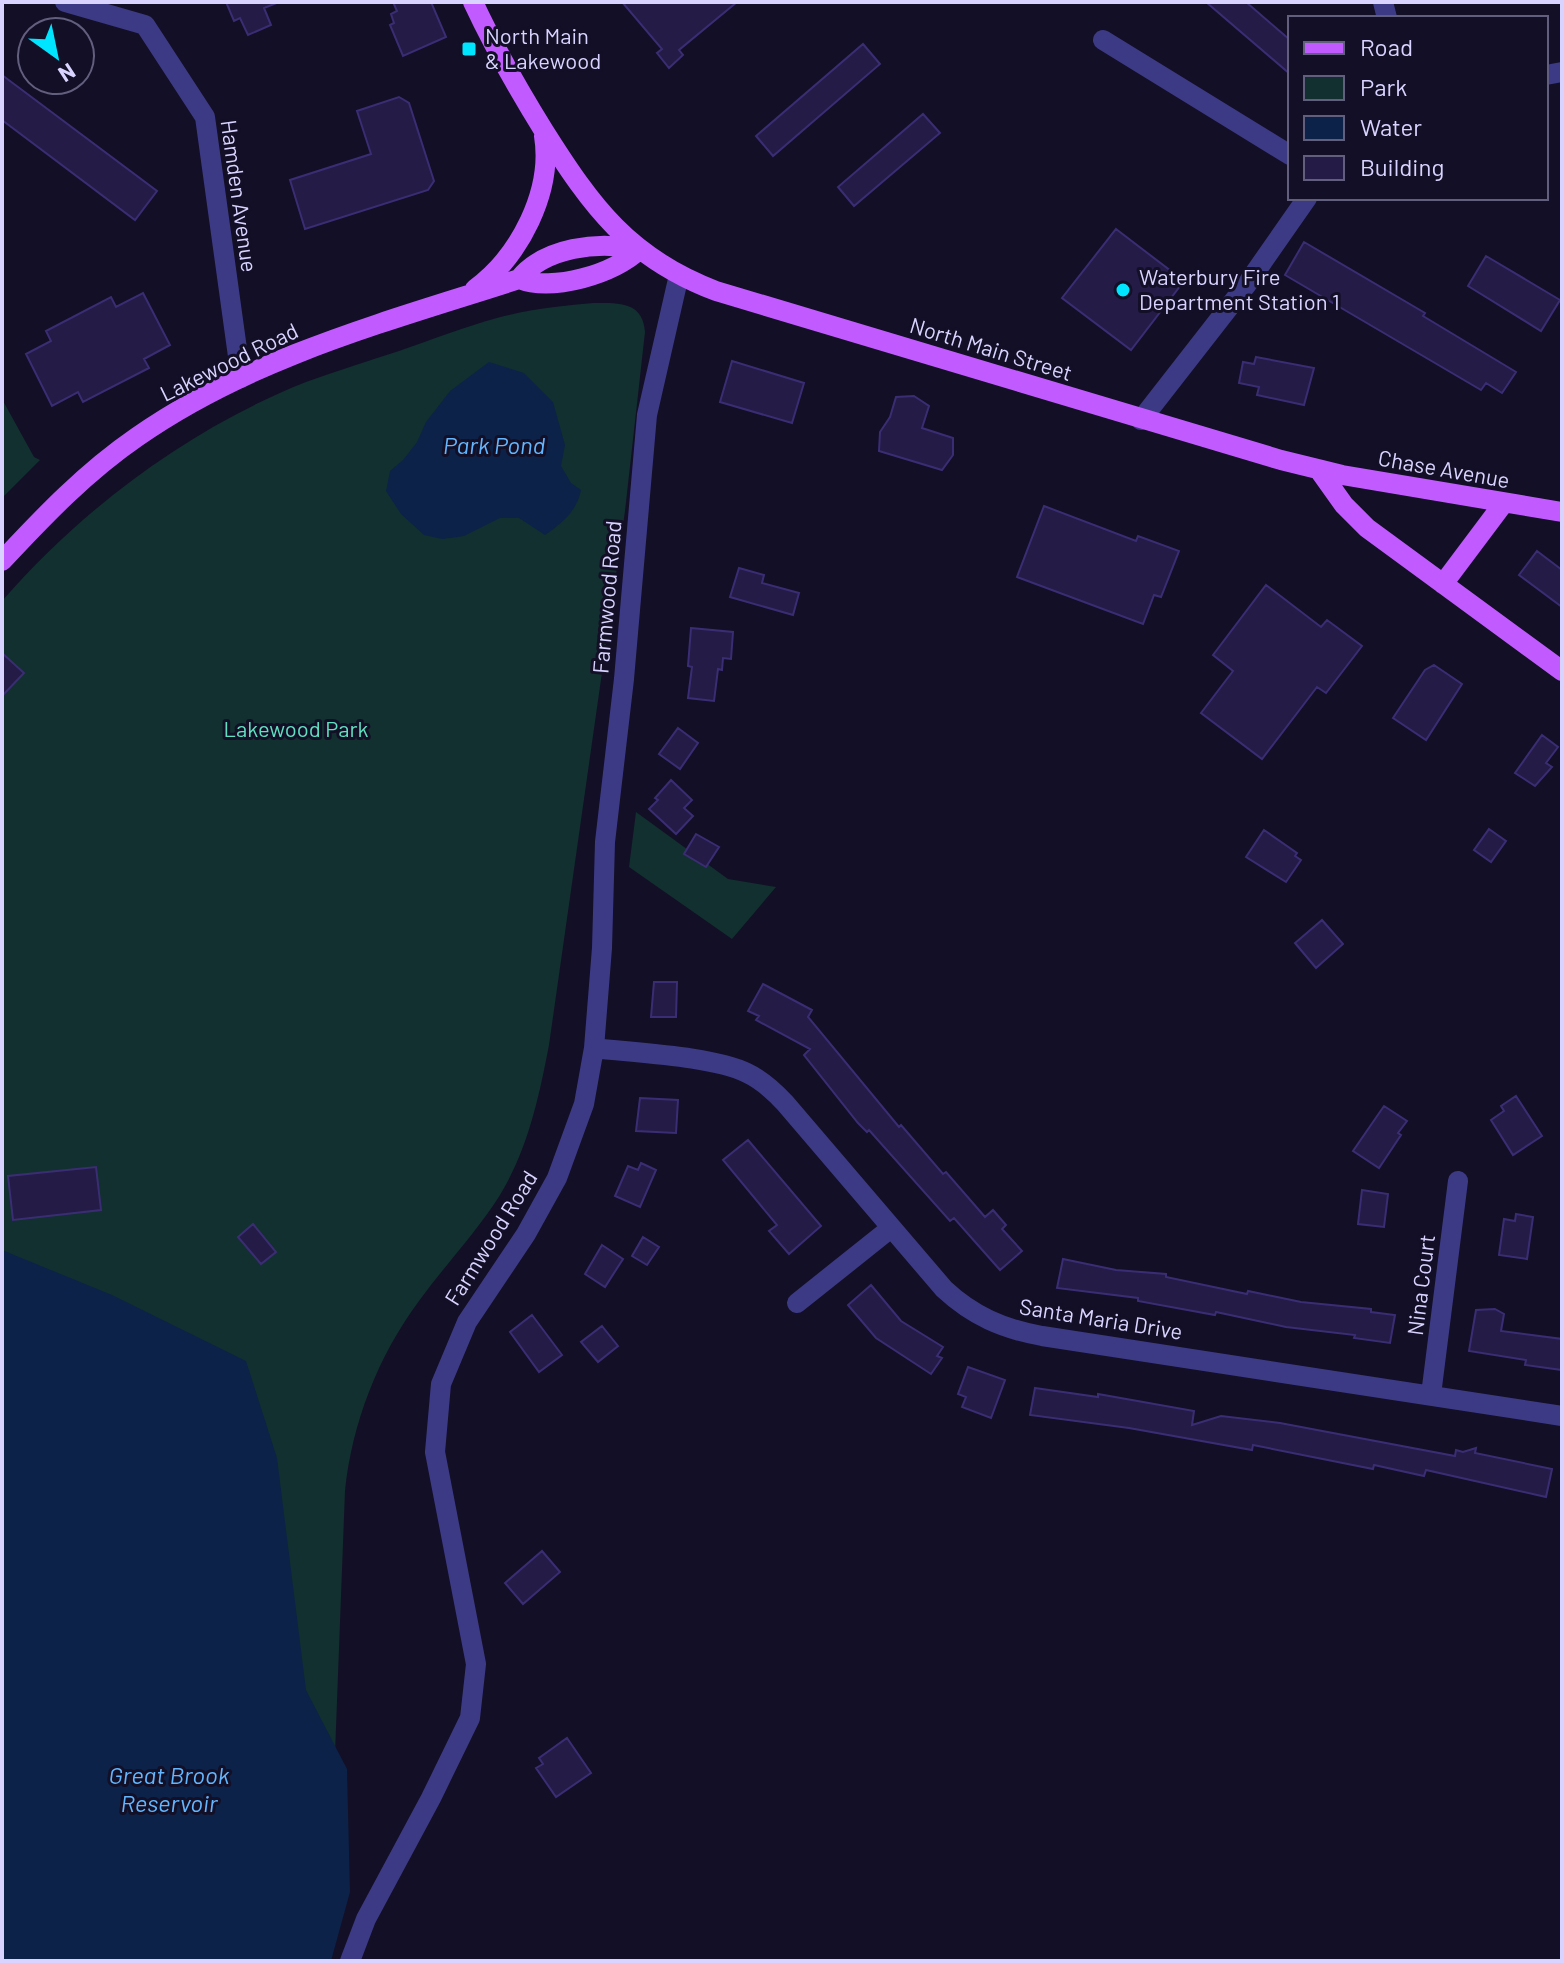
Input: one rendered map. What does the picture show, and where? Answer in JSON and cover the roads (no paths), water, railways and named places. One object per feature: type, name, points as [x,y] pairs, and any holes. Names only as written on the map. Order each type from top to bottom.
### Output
[{"type":"main road","name":"North Main Street","points":[[473,2],[508,71],[587,198],[615,229],[679,275],[716,291],[1141,420],[1319,470]]},
{"type":"main road","points":[[460,298],[494,273],[527,225],[545,168],[542,128]]},
{"type":"main road","name":"Lakewood Road","points":[[2,561],[51,509],[115,453],[184,407],[241,378],[310,348],[519,279],[537,262],[575,249],[608,244],[640,249]]},
{"type":"main road","name":"Lakewood Road","points":[[519,279],[542,284],[600,273],[622,264],[640,249]]},
{"type":"main road","points":[[1319,470],[1355,517],[1562,671]]},
{"type":"main road","name":"Chase Avenue","points":[[1319,470],[1562,512]]},
{"type":"main road","points":[[1443,584],[1503,504]]},
{"type":"street","name":"Hamden Avenue","points":[[65,2],[145,25],[205,117],[241,378]]},
{"type":"street","points":[[1103,40],[1288,154]]},
{"type":"street","points":[[1141,420],[1247,284],[1306,200]]},
{"type":"street","name":"Farmwood Road","points":[[350,1961],[366,1919],[470,1718],[476,1664],[435,1452],[441,1384],[467,1322],[526,1234],[557,1178],[584,1104],[594,1048],[602,948],[605,842],[624,679],[647,415],[679,275]]},
{"type":"street","name":"Santa Maria Drive","points":[[594,1048],[716,1064],[739,1069],[757,1079],[785,1103],[956,1300],[971,1312],[1002,1327],[1042,1336],[1562,1416]]},
{"type":"street","name":"Nina Court","points":[[1431,1395],[1458,1181]]},
{"type":"street","points":[[797,1303],[891,1228]]},
{"type":"water","name":"Park Pond","points":[[489,362],[524,373],[553,402],[565,445],[561,466],[571,483],[581,490],[579,497],[568,516],[545,535],[519,518],[500,518],[464,536],[442,539],[424,535],[401,514],[386,491],[390,471],[417,442],[426,422],[450,391]]},
{"type":"water","name":"Great Brook Reservoir","points":[[2,1250],[112,1295],[246,1361],[277,1458],[306,1690],[347,1769],[350,1892],[331,1961],[2,1961]]},
{"type":"place","name":"North Main & Lakewood","points":[[469,49]]},
{"type":"place","name":"Waterbury Fire Department Station 1","points":[[1123,290]]},
{"type":"park label","name":"Lakewood Park","points":[[296,729]]}]
